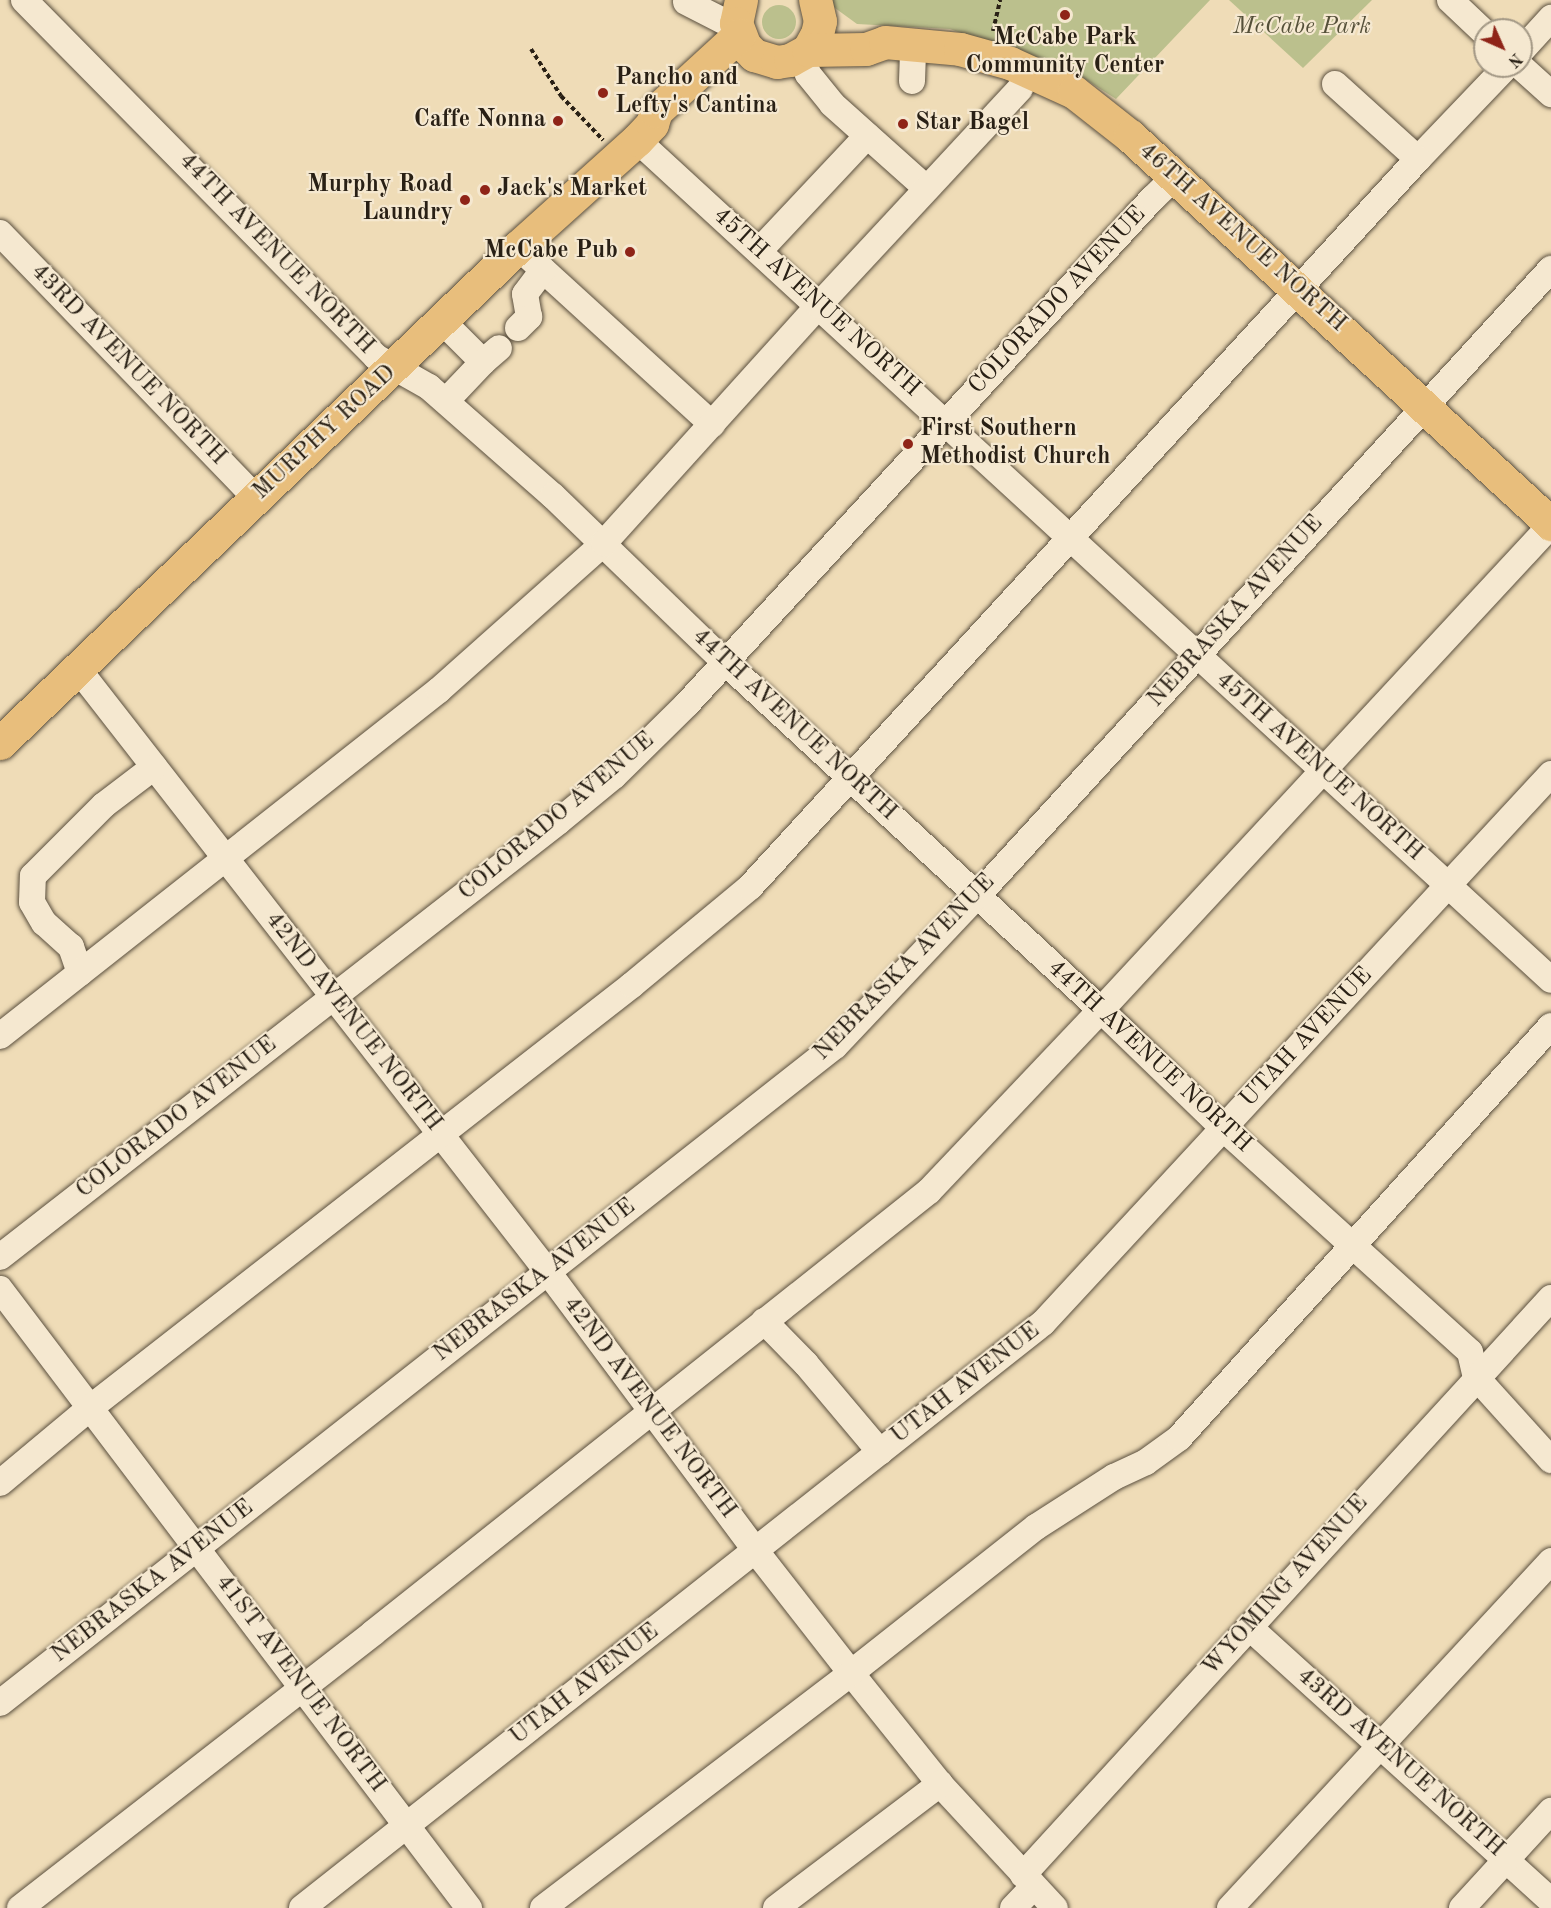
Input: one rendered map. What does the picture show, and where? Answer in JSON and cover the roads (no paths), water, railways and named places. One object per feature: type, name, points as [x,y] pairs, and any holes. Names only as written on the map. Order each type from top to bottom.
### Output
[{"type":"main road","points":[[805,52],[817,34],[817,8]]},
{"type":"main road","name":"46TH AVENUE NORTH","points":[[817,8],[826,22],[842,29],[876,34],[899,42],[987,55],[1035,72],[1074,92],[1114,122],[1299,289],[1551,525]]},
{"type":"main road","name":"MURPHY ROAD","points":[[0,743],[395,368],[518,247],[645,132],[656,111],[739,21]]},
{"type":"main road","points":[[739,21],[745,46],[762,58]]},
{"type":"main road","name":"46TH AVENUE NORTH","points":[[762,58],[777,62],[805,52],[866,49],[899,42]]},
{"type":"main road","name":"MURPHY ROAD","points":[[645,132],[670,125],[726,73],[739,64],[762,58]]},
{"type":"street","name":"44TH AVENUE NORTH","points":[[24,0],[376,357],[429,387],[604,543],[725,662],[1101,1010],[1223,1128],[1470,1352],[1476,1377],[1551,1460]]},
{"type":"street","points":[[671,1],[714,0]]},
{"type":"street","points":[[1450,0],[1473,22]]},
{"type":"street","points":[[671,1],[739,21]]},
{"type":"street","points":[[1533,38],[1551,18]]},
{"type":"street","points":[[899,42],[912,81]]},
{"type":"street","points":[[805,52],[804,67],[813,82],[867,136],[927,189]]},
{"type":"street","points":[[0,1483],[90,1408],[641,978],[750,887],[1418,159],[1496,78]]},
{"type":"street","points":[[1533,78],[1551,94]]},
{"type":"street","points":[[1335,84],[1418,159]]},
{"type":"street","points":[[0,1036],[439,690],[604,543],[819,305],[1020,89]]},
{"type":"street","name":"45TH AVENUE NORTH","points":[[645,132],[759,251],[1071,537],[1196,656],[1324,768],[1551,980]]},
{"type":"street","points":[[759,251],[867,136]]},
{"type":"street","name":"COLORADO AVENUE","points":[[0,1257],[614,776],[687,704],[1175,177]]},
{"type":"street","name":"43RD AVENUE NORTH","points":[[0,233],[256,498]]},
{"type":"street","points":[[518,247],[712,424]]},
{"type":"street","name":"NEBRASKA AVENUE","points":[[0,1703],[835,1046],[978,895],[1551,269]]},
{"type":"street","points":[[518,328],[529,317],[525,294],[543,270]]},
{"type":"street","points":[[442,321],[491,355],[446,401]]},
{"type":"street","points":[[20,1908],[764,1321],[856,1251],[928,1191],[1101,1010],[1551,525]]},
{"type":"street","name":"42ND AVENUE NORTH","points":[[78,669],[548,1272],[755,1550],[851,1673],[940,1784],[1055,1908]]},
{"type":"street","points":[[80,973],[71,946],[44,923],[32,902],[33,876],[104,805],[154,767]]},
{"type":"street","name":"UTAH AVENUE","points":[[302,1908],[1043,1323],[1551,774]]},
{"type":"street","points":[[543,1908],[851,1673],[1036,1527],[1114,1477],[1146,1462],[1179,1438],[1551,1026]]},
{"type":"street","name":"41ST AVENUE NORTH","points":[[0,1289],[469,1908]]},
{"type":"street","name":"WYOMING AVENUE","points":[[1014,1908],[1028,1881],[1249,1627],[1476,1377],[1551,1298]]},
{"type":"street","points":[[764,1321],[806,1364],[880,1452]]},
{"type":"street","points":[[1230,1908],[1383,1746],[1551,1561]]},
{"type":"street","name":"43RD AVENUE NORTH","points":[[1249,1627],[1383,1746],[1551,1901]]},
{"type":"street","points":[[776,1908],[940,1784]]},
{"type":"street","points":[[1462,1908],[1551,1811]]},
{"type":"place","name":"McCabe Park Community Center","points":[[1065,15]]},
{"type":"place","name":"Pancho and Lefty's Cantina","points":[[603,93]]},
{"type":"place","name":"Caffe Nonna","points":[[558,121]]},
{"type":"place","name":"Star Bagel","points":[[903,124]]},
{"type":"place","name":"Jack's Market","points":[[485,190]]},
{"type":"place","name":"Murphy Road Laundry","points":[[465,200]]},
{"type":"place","name":"McCabe Pub","points":[[630,252]]},
{"type":"place","name":"First Southern Methodist Church","points":[[908,444]]},
{"type":"park label","name":"McCabe Park","points":[[1302,28]]}]
